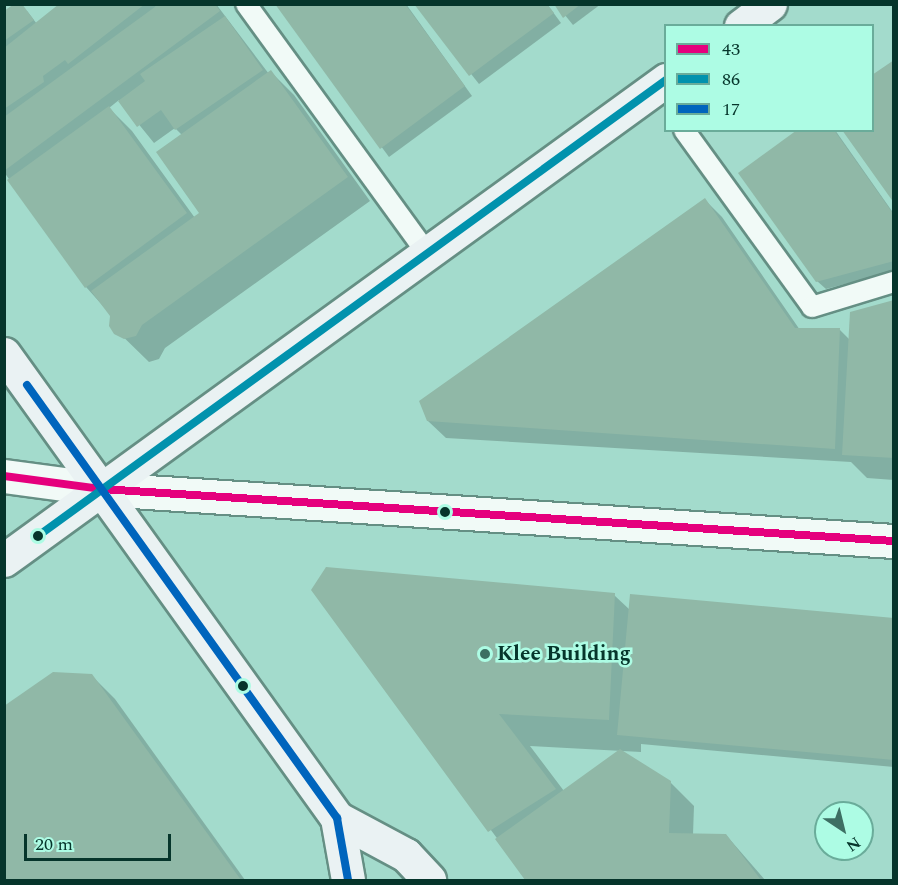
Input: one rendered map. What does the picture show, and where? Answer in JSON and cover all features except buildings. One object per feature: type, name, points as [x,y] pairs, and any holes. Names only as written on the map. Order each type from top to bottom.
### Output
[{"type":"main road","points":[[744,24],[770,4]]},
{"type":"main road","points":[[4,560],[427,254],[662,92]]},
{"type":"main road","points":[[4,354],[337,818],[348,880]]},
{"type":"main road","points":[[4,476],[102,489],[894,541]]},
{"type":"main road","points":[[337,818],[406,855],[429,880]]},
{"type":"lane","points":[[246,4],[427,254]]},
{"type":"lane","points":[[685,132],[812,306],[894,282]]},
{"type":"transit line","name":"86","points":[[38,536],[664,81]]},
{"type":"transit line","name":"17","points":[[27,385],[337,818],[348,880]]},
{"type":"transit line","name":"43","points":[[4,476],[102,489],[894,541]]},
{"type":"place","name":"Klee Building","points":[[485,654]]}]
